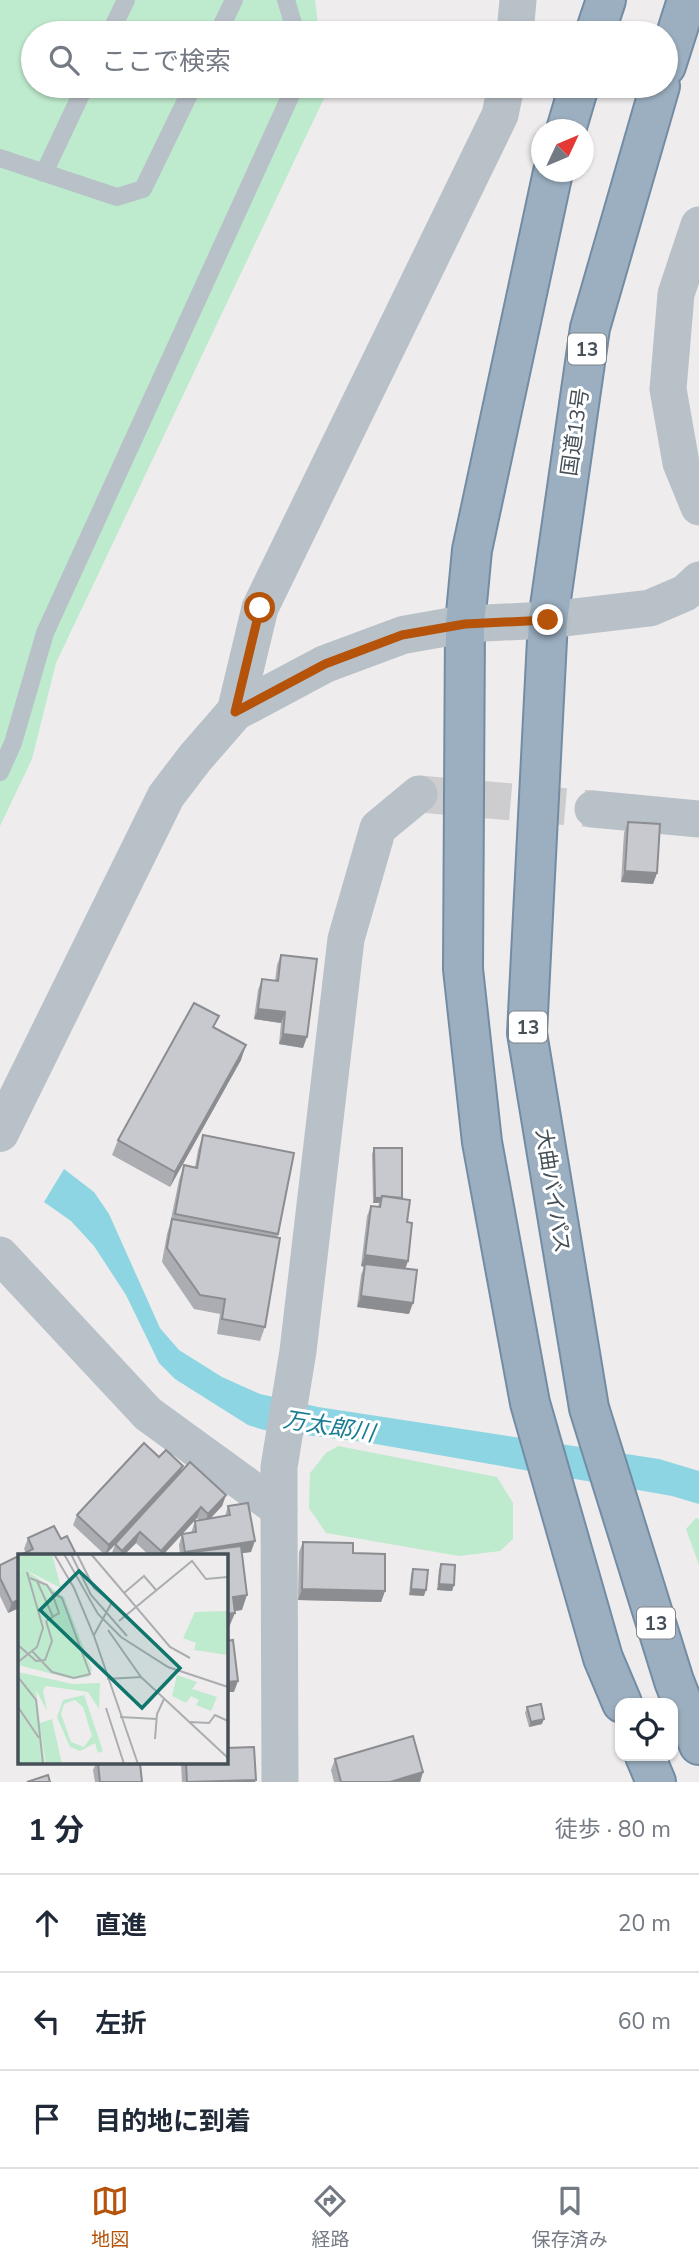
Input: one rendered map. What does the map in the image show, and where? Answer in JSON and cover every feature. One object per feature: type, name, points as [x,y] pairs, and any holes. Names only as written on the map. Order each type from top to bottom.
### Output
[{"type":"highway","points":[[599,21],[606,0]]},
{"type":"highway","points":[[678,28],[687,0]]},
{"type":"highway","points":[[569,119],[575,98]]},
{"type":"highway","name":"国道13号","points":[[548,620],[590,328],[657,98]]},
{"type":"highway","points":[[551,182],[472,550],[465,624],[463,969],[482,1142],[536,1422],[603,1658],[620,1698]]},
{"type":"highway","name":"大曲バイパス","points":[[548,620],[527,1033],[589,1408],[674,1681],[699,1745]]},
{"type":"highway","points":[[647,1761],[656,1782]]},
{"type":"street","points":[[516,21],[518,0]]},
{"type":"street","points":[[235,712],[260,608],[500,115],[504,98]]},
{"type":"street","points":[[699,225],[676,293],[668,389],[681,463],[699,507]]},
{"type":"street","points":[[0,1133],[166,796],[235,712],[325,664],[402,635],[465,624],[548,620],[650,608],[685,593],[699,580]]},
{"type":"street","points":[[280,1782],[279,1467],[298,1351],[346,939],[378,828],[419,794]]},
{"type":"street","points":[[593,809],[699,818]]},
{"type":"street","points":[[0,1255],[148,1414],[279,1509]]},
{"type":"lane","points":[[116,21],[126,0]]},
{"type":"lane","points":[[224,21],[234,0]]},
{"type":"lane","points":[[286,0],[292,21]]},
{"type":"lane","points":[[44,173],[79,98]]},
{"type":"lane","points":[[0,158],[117,197],[143,189],[187,98]]},
{"type":"lane","points":[[0,772],[13,743],[45,633],[290,98]]},
{"type":"green space","points":[[0,0],[315,0],[318,21],[21,21],[21,98],[324,98],[56,663],[32,759],[0,826]]},
{"type":"green space","points":[[338,1446],[497,1477],[513,1503],[513,1539],[500,1551],[459,1556],[326,1533],[309,1508],[310,1473],[326,1453]]},
{"type":"green space","points":[[696,1518],[699,1519],[699,1565],[686,1529]]},
{"type":"water","name":"万太郎川","points":[[64,1169],[94,1192],[109,1214],[160,1328],[179,1350],[222,1377],[260,1394],[318,1407],[659,1459],[699,1471],[699,1504],[672,1496],[364,1442],[264,1430],[248,1425],[175,1379],[159,1363],[126,1295],[94,1246],[71,1221],[44,1202]]},
{"type":"building","points":[[628,822],[660,824],[657,873],[625,871]]},
{"type":"building","points":[[281,955],[317,959],[307,1037],[283,1034],[285,1012],[258,1009],[262,979],[278,981]]},
{"type":"building","points":[[194,1003],[219,1016],[213,1027],[246,1045],[175,1172],[118,1140]]},
{"type":"building","points":[[203,1135],[294,1153],[278,1234],[175,1214],[184,1165],[197,1168]]},
{"type":"building","points":[[374,1148],[402,1148],[402,1198],[375,1198]]},
{"type":"building","points":[[382,1196],[410,1200],[407,1222],[412,1223],[408,1261],[365,1255],[371,1206],[380,1207]]},
{"type":"building","points":[[172,1219],[280,1238],[265,1327],[222,1319],[225,1299],[200,1295],[167,1248]]},
{"type":"building","points":[[365,1264],[417,1270],[413,1303],[361,1296]]},
{"type":"building","points":[[144,1443],[159,1457],[166,1450],[183,1466],[109,1545],[77,1515]]},
{"type":"building","points":[[190,1462],[226,1495],[208,1514],[201,1507],[161,1551],[140,1532],[122,1551],[115,1544]]},
{"type":"building","points":[[248,1503],[255,1541],[185,1552],[182,1534],[196,1532],[195,1521],[230,1515],[228,1506]]},
{"type":"building","points":[[54,1526],[61,1539],[67,1536],[76,1554],[23,1554],[33,1549],[28,1538]]},
{"type":"building","points":[[303,1542],[353,1543],[353,1553],[385,1554],[385,1591],[302,1589]]},
{"type":"building","points":[[241,1546],[247,1595],[233,1597],[235,1613],[228,1614],[228,1554],[177,1554]]},
{"type":"building","points":[[18,1556],[18,1600],[12,1603],[0,1578],[0,1565]]},
{"type":"building","points":[[441,1564],[455,1565],[454,1585],[439,1584]]},
{"type":"building","points":[[413,1569],[428,1570],[426,1590],[411,1589]]},
{"type":"building","points":[[233,1640],[238,1681],[228,1682],[228,1641]]},
{"type":"building","points":[[541,1704],[544,1719],[531,1722],[527,1707]]},
{"type":"building","points":[[413,1736],[423,1772],[390,1782],[341,1782],[335,1759]]},
{"type":"building","points":[[254,1747],[256,1780],[187,1782],[186,1764],[228,1764],[228,1748]]},
{"type":"building","points":[[98,1764],[140,1764],[142,1782],[100,1782]]},
{"type":"building","points":[[48,1775],[50,1782],[27,1782]]},
{"type":"tunnel","points":[[419,794],[593,809]]},
{"type":"route","points":[[260,608],[235,712],[325,664],[402,635],[465,624],[548,620]]}]
